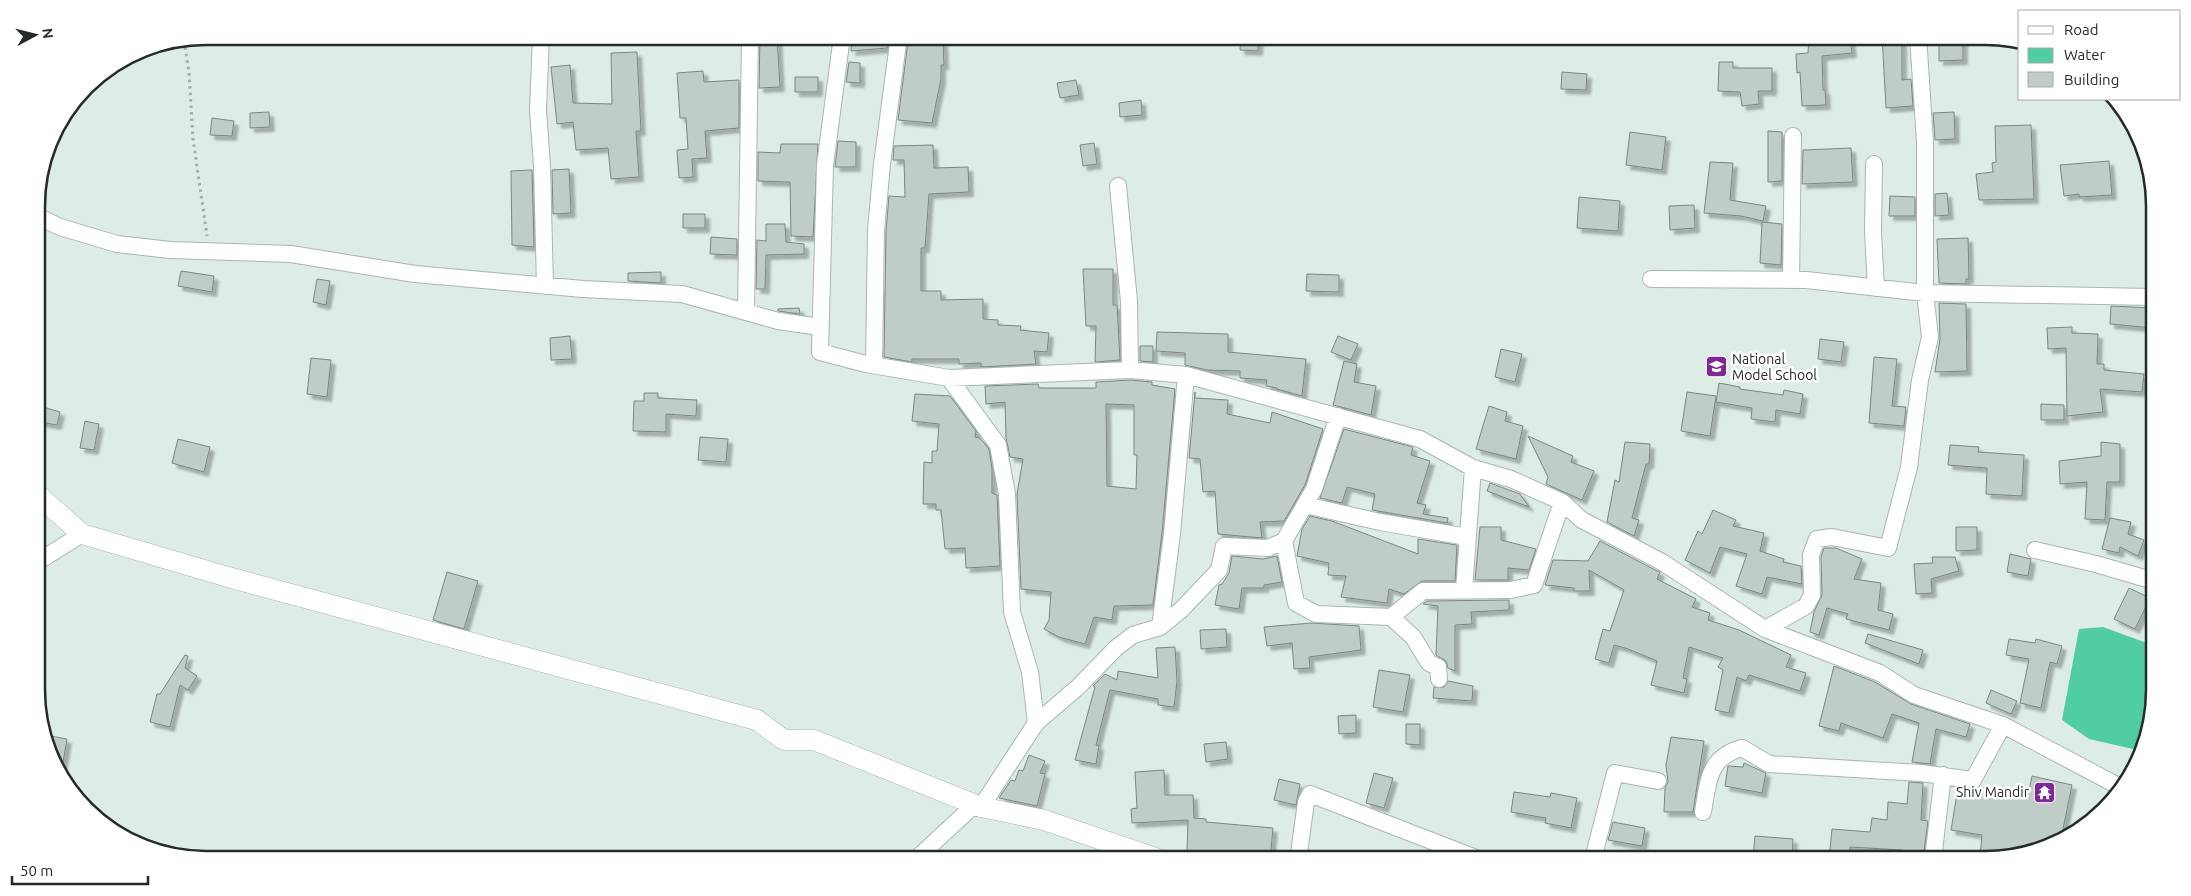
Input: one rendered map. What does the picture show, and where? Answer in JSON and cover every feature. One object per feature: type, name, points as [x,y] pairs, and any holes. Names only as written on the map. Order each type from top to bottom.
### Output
[{"type":"street","points":[[540,45],[538,110],[542,166],[545,286]]},
{"type":"street","points":[[746,312],[750,45]]},
{"type":"street","points":[[841,45],[825,165],[820,352],[874,365],[949,378],[1130,370],[1186,375],[1420,439],[1474,468],[1511,479],[1562,502],[1582,520],[1662,562],[1765,629],[1880,673],[1914,694],[2003,725],[2115,784]]},
{"type":"street","points":[[874,365],[876,230],[882,164],[898,45]]},
{"type":"street","points":[[1765,629],[1806,606],[1812,595],[1811,555],[1817,539],[1832,537],[1888,548],[1909,467],[1920,380],[1930,337],[1925,293],[1925,142],[1919,45]]},
{"type":"street","points":[[1791,280],[1793,136]]},
{"type":"street","points":[[1874,164],[1876,288]]},
{"type":"street","points":[[1118,186],[1129,301],[1130,370]]},
{"type":"street","points":[[45,220],[60,227],[117,244],[170,250],[290,254],[415,274],[545,286],[682,294],[778,321],[820,327]]},
{"type":"street","points":[[1651,279],[1791,280],[1925,293],[2146,297]]},
{"type":"street","points":[[1160,627],[1172,534],[1186,375]]},
{"type":"street","points":[[949,378],[998,445],[1006,494],[1012,612],[1030,672],[1036,723]]},
{"type":"street","points":[[925,851],[970,809],[981,807],[1036,723],[1078,687],[1116,648],[1133,635],[1160,627],[1181,610],[1219,570],[1224,546],[1268,548],[1284,541],[1314,489],[1338,416]]},
{"type":"street","points":[[1464,590],[1474,468]]},
{"type":"street","points":[[45,501],[82,534],[228,576],[756,720],[784,740],[814,740],[981,807],[1044,820],[1135,851]]},
{"type":"street","points":[[1391,617],[1423,591],[1511,590],[1534,585],[1562,502]]},
{"type":"street","points":[[1305,505],[1380,522],[1467,537]]},
{"type":"street","points":[[45,557],[82,534]]},
{"type":"street","points":[[1284,541],[1296,603],[1316,614],[1391,617],[1412,637],[1429,663],[1438,667],[1439,679]]},
{"type":"street","points":[[2035,550],[2096,564],[2146,579]]},
{"type":"street","points":[[1702,812],[1708,778],[1717,760],[1729,751],[1742,748],[1769,764],[1943,775],[1973,780],[2003,725]]},
{"type":"street","points":[[1595,851],[1615,772],[1658,781]]},
{"type":"street","points":[[1935,851],[1943,775]]},
{"type":"street","points":[[1299,851],[1306,802],[1310,794],[1458,851]]},
{"type":"path","points":[[185,46],[189,72],[194,149],[209,252]]},
{"type":"water","points":[[2103,627],[2146,643],[2146,700],[2143,721],[2135,749],[2089,739],[2062,720],[2079,629]]},
{"type":"building","points":[[760,45],[778,45],[780,87],[759,88]]},
{"type":"building","points":[[851,45],[888,45],[887,48],[851,51]]},
{"type":"building","points":[[907,45],[943,45],[944,65],[941,65],[941,79],[932,123],[898,120]]},
{"type":"building","points":[[1240,45],[1258,45],[1258,51],[1240,50]]},
{"type":"building","points":[[1808,45],[1851,45],[1852,53],[1822,56],[1823,90],[1825,90],[1826,105],[1802,106],[1800,72],[1797,73],[1796,54],[1808,53]]},
{"type":"building","points":[[1882,45],[1902,45],[1902,80],[1911,79],[1913,106],[1886,108]]},
{"type":"building","points":[[1939,45],[1963,45],[1963,60],[1939,61]]},
{"type":"building","points":[[637,52],[641,131],[636,131],[639,177],[611,179],[608,148],[576,150],[573,122],[557,124],[551,67],[570,65],[573,103],[612,104],[611,53]]},
{"type":"building","points":[[849,62],[860,63],[860,83],[846,82]]},
{"type":"building","points":[[1719,62],[1733,62],[1733,68],[1772,68],[1772,91],[1758,91],[1759,104],[1742,106],[1740,92],[1718,91]]},
{"type":"building","points":[[703,71],[704,82],[739,80],[739,128],[705,131],[707,158],[692,159],[693,177],[679,178],[677,150],[688,149],[686,118],[680,118],[677,73]]},
{"type":"building","points":[[1562,72],[1587,74],[1586,90],[1561,89]]},
{"type":"building","points":[[795,77],[818,77],[818,92],[795,92]]},
{"type":"building","points":[[1076,80],[1079,95],[1060,98],[1057,83]]},
{"type":"building","points":[[1141,100],[1142,115],[1120,117],[1119,103]]},
{"type":"building","points":[[269,112],[270,127],[250,128],[250,113]]},
{"type":"building","points":[[1954,112],[1955,139],[1935,140],[1933,113]]},
{"type":"building","points":[[212,118],[234,121],[232,136],[210,135]]},
{"type":"building","points":[[2031,125],[2034,199],[1979,200],[1976,174],[1993,172],[1992,163],[1996,162],[1995,126]]},
{"type":"building","points":[[1768,131],[1782,132],[1782,181],[1768,182]]},
{"type":"building","points":[[1630,132],[1666,137],[1662,170],[1626,165]]},
{"type":"building","points":[[838,141],[856,142],[856,167],[835,167]]},
{"type":"building","points":[[1094,143],[1097,164],[1083,166],[1080,145]]},
{"type":"building","points":[[781,144],[818,144],[813,237],[791,236],[790,182],[758,181],[758,152],[780,153]]},
{"type":"building","points":[[933,145],[934,168],[968,167],[969,192],[929,194],[925,248],[921,248],[921,291],[941,291],[941,300],[983,299],[983,319],[998,320],[998,325],[1021,326],[1020,330],[1049,333],[1047,352],[1034,351],[1036,364],[981,367],[981,363],[959,364],[959,359],[912,359],[912,362],[884,357],[886,231],[889,196],[905,197],[904,160],[893,160],[894,146]]},
{"type":"building","points":[[1851,148],[1853,182],[1802,184],[1803,150]]},
{"type":"building","points":[[2109,161],[2112,195],[2079,197],[2079,194],[2064,196],[2060,165]]},
{"type":"building","points":[[1710,162],[1733,163],[1730,200],[1766,206],[1763,221],[1741,216],[1704,213]]},
{"type":"building","points":[[569,169],[571,213],[553,214],[552,170]]},
{"type":"building","points":[[532,170],[534,247],[512,245],[511,171]]},
{"type":"building","points":[[1947,193],[1949,215],[1935,216],[1935,194]]},
{"type":"building","points":[[1890,196],[1915,197],[1915,216],[1889,216]]},
{"type":"building","points":[[1579,197],[1620,201],[1618,231],[1577,228]]},
{"type":"building","points":[[1694,205],[1695,228],[1670,230],[1669,206]]},
{"type":"building","points":[[683,214],[705,214],[705,228],[683,228]]},
{"type":"building","points":[[1762,222],[1782,224],[1781,265],[1760,263]]},
{"type":"building","points":[[766,224],[785,224],[786,242],[804,244],[804,254],[766,255],[765,289],[756,289],[757,240],[766,241]]},
{"type":"building","points":[[711,237],[737,239],[737,255],[710,254]]},
{"type":"building","points":[[1968,238],[1969,279],[1966,279],[1966,284],[1939,283],[1937,239]]},
{"type":"building","points":[[1083,269],[1113,269],[1113,305],[1117,305],[1120,360],[1095,362],[1096,326],[1086,326]]},
{"type":"building","points":[[181,271],[214,276],[212,292],[178,286]]},
{"type":"building","points":[[661,272],[661,283],[628,281],[628,273]]},
{"type":"building","points":[[1307,274],[1339,275],[1339,292],[1306,291]]},
{"type":"building","points":[[317,279],[330,281],[326,305],[313,302]]},
{"type":"building","points":[[1939,303],[1966,304],[1967,371],[1935,372],[1940,339]]},
{"type":"building","points":[[2111,306],[2146,308],[2146,327],[2110,324]]},
{"type":"building","points":[[799,308],[800,314],[778,311],[778,309]]},
{"type":"building","points":[[2072,327],[2072,333],[2098,334],[2097,364],[2104,364],[2104,370],[2144,374],[2142,392],[2100,389],[2103,412],[2067,416],[2066,348],[2048,349],[2047,328]]},
{"type":"building","points":[[1157,332],[1228,334],[1228,352],[1306,359],[1302,396],[1266,386],[1267,380],[1240,378],[1240,371],[1207,370],[1185,365],[1185,353],[1156,351]]},
{"type":"building","points":[[570,336],[572,359],[551,360],[550,338]]},
{"type":"building","points":[[1338,336],[1358,344],[1351,360],[1331,352]]},
{"type":"building","points":[[1820,339],[1844,342],[1841,362],[1818,359]]},
{"type":"building","points":[[1140,346],[1153,346],[1153,362],[1140,361]]},
{"type":"building","points":[[1501,349],[1522,354],[1515,382],[1495,377]]},
{"type":"building","points":[[1874,357],[1897,359],[1892,406],[1906,407],[1904,426],[1869,423]]},
{"type":"building","points":[[311,358],[331,360],[327,397],[307,394]]},
{"type":"building","points":[[1344,361],[1357,364],[1354,382],[1376,386],[1371,415],[1333,405]]},
{"type":"building","points":[[1130,380],[1152,382],[1152,385],[1175,389],[1162,533],[1153,605],[1114,606],[1112,620],[1094,617],[1085,644],[1059,637],[1044,629],[1049,620],[1051,592],[1021,589],[1017,494],[1023,459],[1010,457],[1006,438],[1005,402],[986,404],[985,386],[1038,384],[1039,388],[1096,388],[1096,382]],"holes":[[[1106,404],[1134,405],[1134,455],[1137,455],[1136,489],[1107,486]]]},
{"type":"building","points":[[1719,383],[1740,387],[1740,389],[1783,395],[1784,390],[1803,394],[1800,414],[1776,410],[1775,422],[1751,419],[1752,408],[1716,402]]},
{"type":"building","points":[[1195,392],[1195,398],[1228,400],[1227,414],[1270,423],[1272,412],[1323,429],[1305,485],[1284,521],[1260,522],[1262,538],[1218,534],[1215,491],[1203,492],[1200,459],[1189,458]]},
{"type":"building","points":[[1687,392],[1716,396],[1710,436],[1681,431]]},
{"type":"building","points":[[644,393],[658,393],[658,398],[697,400],[696,416],[666,414],[666,432],[633,431],[634,401],[644,401]]},
{"type":"building","points":[[915,394],[950,396],[976,431],[975,437],[980,438],[989,449],[992,469],[992,493],[997,495],[1000,566],[966,568],[965,548],[945,549],[941,510],[936,510],[936,504],[923,504],[924,462],[932,463],[932,451],[937,451],[939,424],[912,421]]},
{"type":"building","points":[[2041,404],[2064,405],[2064,420],[2041,420]]},
{"type":"building","points":[[1489,406],[1507,412],[1505,421],[1523,426],[1516,459],[1476,449]]},
{"type":"building","points":[[45,408],[60,412],[57,425],[45,423]]},
{"type":"building","points":[[85,421],[99,424],[94,450],[80,448]]},
{"type":"building","points":[[1344,429],[1413,447],[1411,455],[1430,461],[1417,503],[1426,505],[1423,514],[1448,518],[1447,523],[1372,510],[1375,494],[1347,487],[1342,503],[1320,498]]},
{"type":"building","points":[[1528,436],[1573,456],[1571,462],[1594,471],[1582,500],[1546,484],[1548,477]]},
{"type":"building","points":[[700,437],[728,439],[726,462],[698,460]]},
{"type":"building","points":[[178,439],[210,447],[204,472],[172,463]]},
{"type":"building","points":[[1625,442],[1650,444],[1649,464],[1646,464],[1632,518],[1639,520],[1634,536],[1607,522],[1615,480],[1619,482]]},
{"type":"building","points":[[2101,442],[2120,444],[2120,482],[2107,482],[2105,520],[2085,519],[2087,482],[2060,484],[2059,461],[2101,456]]},
{"type":"building","points":[[1950,445],[1979,447],[1978,452],[2024,455],[2022,496],[1986,494],[1987,468],[1948,465]]},
{"type":"building","points":[[1490,483],[1520,494],[1529,507],[1487,491]]},
{"type":"building","points":[[1713,510],[1736,520],[1733,526],[1764,533],[1760,551],[1784,559],[1783,562],[1801,566],[1802,584],[1767,577],[1762,594],[1736,586],[1747,554],[1720,547],[1710,573],[1685,560],[1698,531],[1702,534]]},
{"type":"building","points":[[1310,516],[1332,521],[1418,554],[1418,539],[1457,545],[1455,581],[1422,581],[1404,594],[1389,589],[1387,603],[1341,597],[1346,576],[1328,575],[1329,563],[1297,556],[1302,529]]},
{"type":"building","points":[[2110,518],[2131,522],[2128,534],[2144,540],[2138,556],[2120,547],[2119,553],[2102,549]]},
{"type":"building","points":[[1480,527],[1501,527],[1501,540],[1536,549],[1529,570],[1508,568],[1508,580],[1475,580]]},
{"type":"building","points":[[1956,527],[1977,527],[1977,550],[1956,551]]},
{"type":"building","points":[[1600,541],[1660,572],[1657,579],[1696,599],[1692,607],[1710,613],[1708,620],[1739,630],[1791,655],[1786,667],[1806,673],[1800,691],[1749,675],[1746,681],[1737,677],[1729,713],[1715,710],[1723,670],[1718,667],[1723,658],[1689,647],[1683,678],[1687,679],[1684,693],[1651,685],[1657,661],[1628,649],[1614,645],[1609,663],[1595,659],[1603,629],[1610,631],[1624,590],[1589,570],[1590,591],[1574,591],[1574,588],[1545,585],[1553,560],[1588,561]]},
{"type":"building","points":[[1824,548],[1836,548],[1862,559],[1854,579],[1881,583],[1878,610],[1893,614],[1889,630],[1846,619],[1848,614],[1827,608],[1819,635],[1810,632],[1814,612],[1822,595],[1821,557]]},
{"type":"building","points":[[2010,554],[2031,559],[2028,576],[2007,572]]},
{"type":"building","points":[[1232,556],[1263,559],[1277,556],[1282,582],[1264,585],[1264,588],[1242,588],[1239,609],[1215,605],[1219,585],[1222,584],[1229,573]]},
{"type":"building","points":[[1932,557],[1955,557],[1959,571],[1931,579],[1932,593],[1916,594],[1914,564],[1933,563]]},
{"type":"building","points":[[447,572],[478,581],[464,629],[433,620]]},
{"type":"building","points":[[2129,588],[2146,596],[2146,606],[2135,629],[2114,619]]},
{"type":"building","points":[[1509,600],[1509,610],[1471,612],[1472,624],[1455,625],[1455,671],[1448,668],[1446,661],[1436,655],[1438,606],[1423,604],[1427,601]]},
{"type":"building","points":[[1312,623],[1359,626],[1361,650],[1309,657],[1310,668],[1294,669],[1292,643],[1267,646],[1264,627]]},
{"type":"building","points":[[1226,629],[1227,647],[1201,649],[1200,630]]},
{"type":"building","points":[[1868,634],[1923,650],[1919,664],[1865,643]]},
{"type":"building","points":[[2009,639],[2035,643],[2036,639],[2062,646],[2057,664],[2050,662],[2041,708],[2020,703],[2029,659],[2006,655]]},
{"type":"building","points":[[1175,647],[1177,681],[1174,707],[1158,705],[1158,699],[1110,690],[1096,745],[1099,746],[1096,764],[1075,760],[1095,687],[1093,686],[1105,674],[1117,680],[1118,671],[1158,678],[1156,648]]},
{"type":"building","points":[[185,655],[188,656],[185,668],[197,676],[188,690],[180,685],[170,727],[150,722],[157,694],[160,694]]},
{"type":"building","points":[[1834,666],[1875,682],[1911,704],[1970,724],[1966,737],[1936,729],[1930,764],[1912,762],[1919,723],[1892,714],[1883,738],[1841,723],[1839,731],[1819,726]]},
{"type":"building","points":[[1379,670],[1410,675],[1403,712],[1373,707]]},
{"type":"building","points":[[1448,681],[1473,686],[1472,701],[1433,698],[1434,687],[1444,687]]},
{"type":"building","points":[[1991,690],[2017,701],[2011,714],[1986,703]]},
{"type":"building","points":[[1356,715],[1356,733],[1339,734],[1338,716]]},
{"type":"building","points":[[1406,724],[1420,724],[1420,745],[1406,744]]},
{"type":"building","points":[[52,736],[67,739],[63,763]]},
{"type":"building","points":[[1671,737],[1704,741],[1693,812],[1664,812],[1665,788],[1668,782],[1666,765]]},
{"type":"building","points":[[1226,742],[1228,759],[1206,762],[1204,744]]},
{"type":"building","points":[[1029,755],[1045,761],[1040,773],[1045,774],[1037,806],[999,798],[1011,780],[1015,781],[1019,770],[1023,771]]},
{"type":"building","points":[[1744,763],[1766,773],[1762,793],[1725,786],[1728,766],[1743,767]]},
{"type":"building","points":[[1164,770],[1165,795],[1193,795],[1194,818],[1206,819],[1206,822],[1273,828],[1271,851],[1187,851],[1188,820],[1132,823],[1131,809],[1137,808],[1135,772]]},
{"type":"building","points":[[1374,773],[1393,778],[1384,808],[1366,803]]},
{"type":"building","points":[[2032,776],[2072,785],[2063,830],[2046,839],[2016,848],[1981,851],[1982,835],[1951,830],[1958,788],[1972,790],[1980,787],[2028,795]]},
{"type":"building","points":[[1279,779],[1300,784],[1296,805],[1274,800]]},
{"type":"building","points":[[1909,782],[1923,783],[1921,820],[1928,821],[1924,851],[1850,847],[1849,851],[1830,851],[1832,829],[1870,832],[1872,818],[1887,820],[1888,802],[1907,804]]},
{"type":"building","points":[[1514,792],[1550,797],[1551,793],[1577,798],[1571,828],[1545,823],[1546,818],[1511,812]]},
{"type":"building","points":[[1613,822],[1645,828],[1642,846],[1608,840]]},
{"type":"building","points":[[1755,836],[1793,839],[1792,851],[1754,851]]},
{"type":"place","name":"National Model School","points":[[1716,367]]},
{"type":"place","name":"Shiv Mandir","points":[[2045,792]]}]
